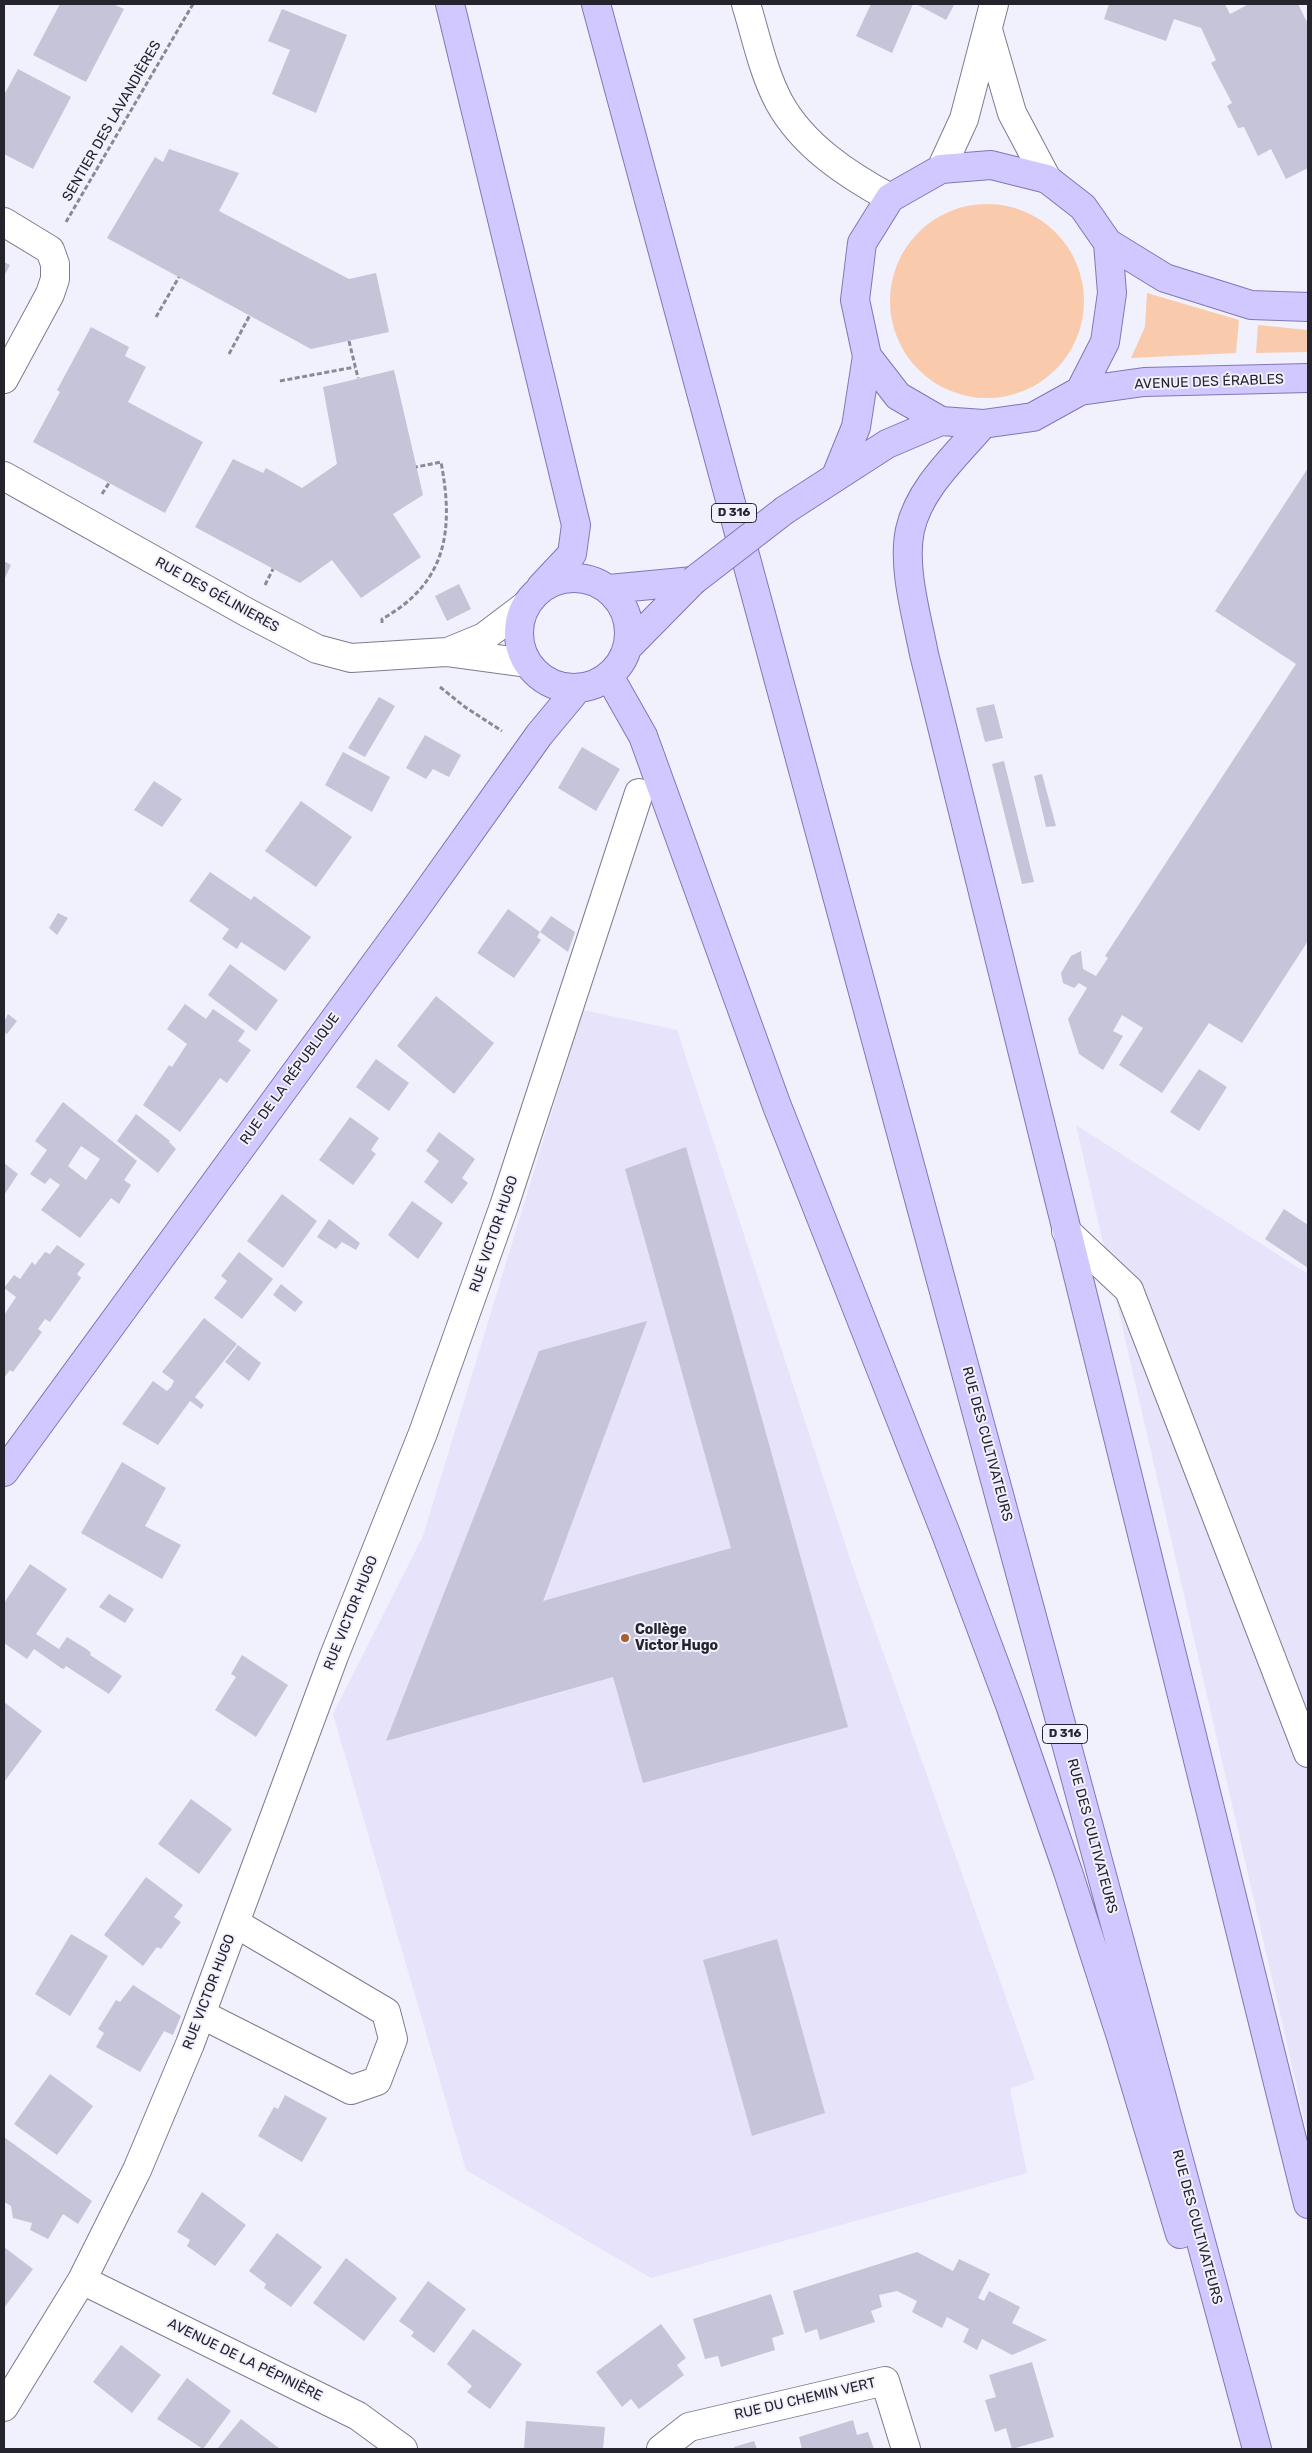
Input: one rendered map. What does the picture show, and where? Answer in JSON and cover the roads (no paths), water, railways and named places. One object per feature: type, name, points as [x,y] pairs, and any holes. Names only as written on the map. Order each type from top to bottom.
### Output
[{"type":"main road","points":[[450,4],[576,525],[572,554],[533,597],[519,620],[518,635],[521,649],[527,663],[536,673],[546,681],[562,687],[578,688],[595,684],[609,676],[621,663],[628,647],[693,581],[785,510],[887,444],[941,421]]},
{"type":"main road","name":"RUE DES CULTIVATEURS","points":[[596,4],[652,216],[872,1019],[1257,2449]]},
{"type":"main road","points":[[836,476],[856,427],[867,356],[855,300],[862,243],[890,198],[941,169],[991,165],[1047,179],[1083,207],[1108,243],[1165,278],[1251,305],[1308,307]]},
{"type":"main road","points":[[867,356],[898,396],[941,421],[983,424],[1033,417],[1080,391],[1105,342],[1112,293],[1108,243]]},
{"type":"main road","name":"AVENUE DES ÉRABLES","points":[[1080,391],[1144,382],[1308,378]]},
{"type":"main road","points":[[983,424],[936,480],[919,507],[910,529],[908,548],[910,572],[924,654],[1308,2204]]},
{"type":"main road","points":[[533,597],[557,579],[576,577],[593,580],[609,589],[618,599],[629,622],[628,647]]},
{"type":"main road","points":[[609,589],[693,581]]},
{"type":"main road","points":[[609,676],[643,736],[780,1115],[946,1534],[1010,1705],[1068,1872],[1121,2037],[1244,2449]]},
{"type":"main road","points":[[539,734],[546,681]]},
{"type":"main road","name":"RUE DE LA RÉPUBLIQUE","points":[[4,1472],[413,912],[539,734],[578,688]]},
{"type":"street","points":[[746,4],[770,80],[779,102],[792,120],[837,166],[855,179],[890,198]]},
{"type":"street","points":[[941,169],[964,119],[994,4]]},
{"type":"street","points":[[988,30],[1012,113],[1047,179]]},
{"type":"street","points":[[4,222],[50,250],[55,264],[55,279],[50,294],[4,379]]},
{"type":"street","name":"RUE DES GÉLINIERES","points":[[4,476],[248,613],[317,649],[351,658],[446,652],[527,663]]},
{"type":"street","name":"RUE DES GÉLINIERES","points":[[446,652],[484,637],[533,597]]},
{"type":"street","name":"RUE VICTOR HUGO","points":[[4,2407],[82,2280],[137,2170],[201,2014],[334,1656],[423,1434],[495,1234],[591,947],[640,793]]},
{"type":"street","points":[[1066,1231],[1129,1290],[1308,1753]]},
{"type":"street","points":[[201,2014],[351,2090],[377,2081],[393,2039],[386,2012],[235,1923]]},
{"type":"street","name":"AVENUE DE LA PÉPINIÈRE","points":[[82,2280],[358,2416],[403,2449]]},
{"type":"street","name":"RUE DU CHEMIN VERT","points":[[661,2449],[689,2427],[885,2380],[906,2449]]},
{"type":"place","name":"Collège Victor Hugo","points":[[625,1638]]}]
